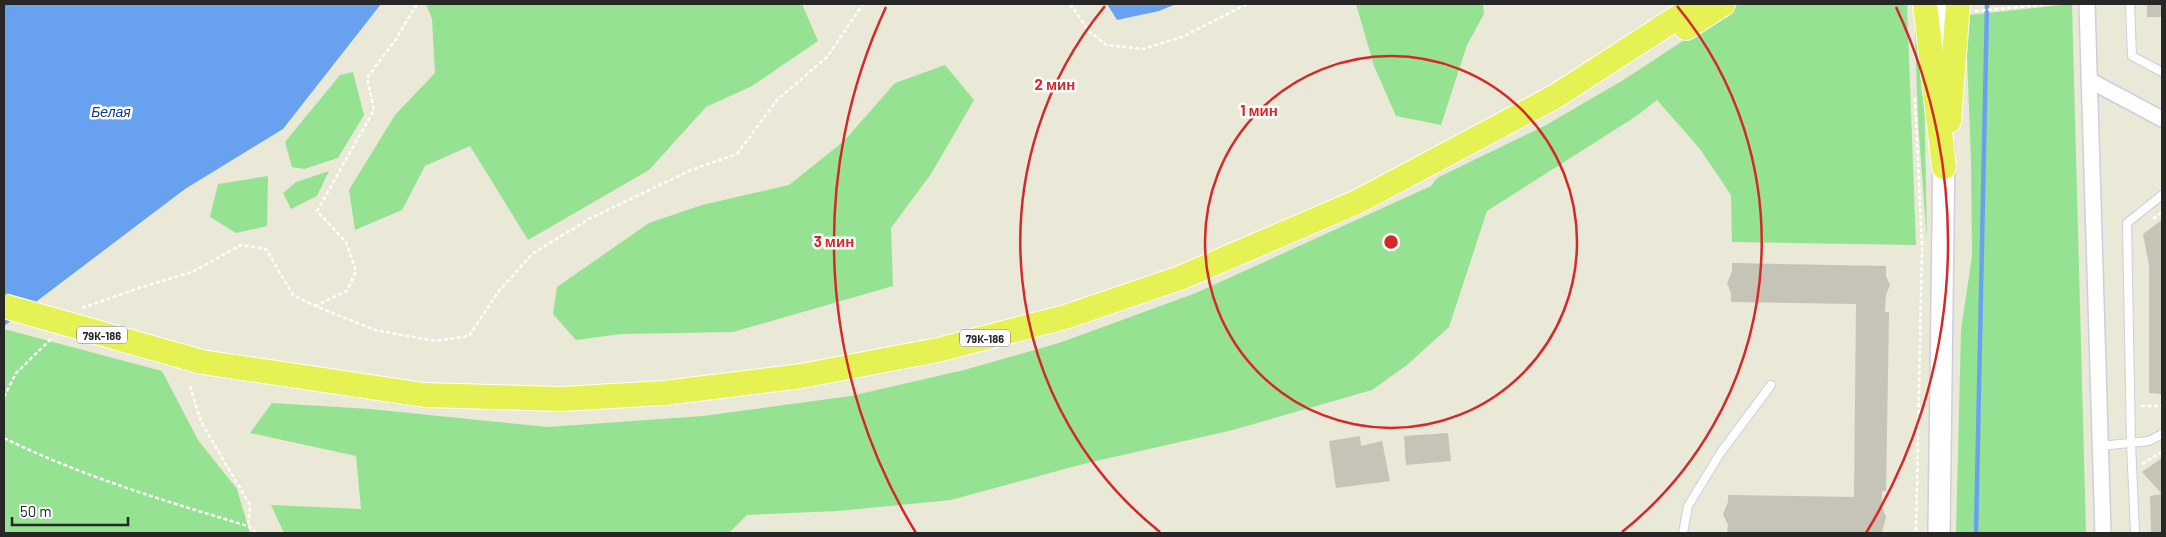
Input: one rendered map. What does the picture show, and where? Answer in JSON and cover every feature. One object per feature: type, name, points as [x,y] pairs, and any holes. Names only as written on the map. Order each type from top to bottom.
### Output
[{"type":"main road","points":[[1556,96],[1634,33],[1677,4]]},
{"type":"main road","name":"79К-186","points":[[4,306],[202,362],[424,394],[562,399],[664,393],[801,376],[938,350],[1065,317],[1180,278],[1357,202],[1556,96],[1698,4]]},
{"type":"main road","points":[[1556,96],[1644,55],[1723,4]]},
{"type":"main road","points":[[1925,4],[1944,168]]},
{"type":"main road","points":[[1939,4],[1944,168],[1939,533]]},
{"type":"main road","points":[[1944,168],[1967,7]]},
{"type":"street","points":[[2087,4],[2103,533]]},
{"type":"street","points":[[2089,80],[2162,119]]},
{"type":"lane","points":[[2130,4],[2132,56],[2162,72]]},
{"type":"lane","points":[[2134,533],[2130,443],[2127,223],[2162,195]]},
{"type":"lane","points":[[1683,533],[1688,506],[1721,452],[1771,385]]},
{"type":"lane","points":[[2100,446],[2149,441],[2162,434]]},
{"type":"path","points":[[315,306],[347,291],[356,271],[346,242],[317,212],[374,110],[367,78],[396,39],[417,4]]},
{"type":"path","points":[[76,314],[83,307],[192,272],[241,245],[266,249],[293,295],[375,330],[435,341],[469,336],[499,291],[532,254],[597,215],[691,170],[736,154],[776,100],[827,57],[863,4]]},
{"type":"path","points":[[1070,4],[1089,31],[1106,45],[1143,49],[1182,37],[1247,4]]},
{"type":"path","points":[[1967,7],[2001,9],[2051,4]]},
{"type":"path","points":[[1914,90],[1922,247],[1916,533]]},
{"type":"path","points":[[4,397],[16,374],[56,334]]},
{"type":"path","points":[[190,386],[202,422],[226,467],[250,505],[248,526]]},
{"type":"path","points":[[2140,406],[2162,406]]},
{"type":"path","points":[[4,438],[36,454],[146,495],[248,526],[256,533]]},
{"type":"path","points":[[2137,467],[2162,452]]},
{"type":"green space","points":[[426,4],[802,4],[818,41],[752,86],[706,107],[649,170],[528,240],[470,146],[425,166],[402,210],[355,230],[349,190],[395,115],[435,73],[432,19]]},
{"type":"green space","points":[[1356,4],[1483,4],[1484,14],[1467,45],[1441,125],[1396,116],[1374,66]]},
{"type":"green space","points":[[1739,4],[1907,4],[1916,245],[1732,242],[1731,195],[1700,149],[1657,100],[1635,117],[1487,211],[1449,327],[1407,365],[1372,390],[1233,430],[1087,463],[951,500],[838,511],[747,515],[729,533],[284,533],[271,505],[361,509],[356,456],[250,433],[272,403],[370,409],[548,427],[703,416],[851,396],[964,370],[1059,343],[1196,293],[1431,186],[1437,178],[1546,125],[1625,79]]},
{"type":"green space","points":[[1914,4],[1923,31],[1927,241],[1918,122]]},
{"type":"green space","points":[[1965,4],[1969,15],[2072,4],[2086,533],[1956,533],[1961,330],[1972,256],[1971,160]]},
{"type":"green space","points":[[945,65],[974,100],[931,174],[891,228],[893,286],[733,332],[621,334],[576,340],[553,314],[557,287],[649,223],[702,205],[789,185],[844,141],[895,83]]},
{"type":"green space","points":[[353,72],[364,115],[338,158],[304,169],[292,167],[285,142],[340,75]]},
{"type":"green space","points":[[329,171],[317,196],[291,209],[283,193],[296,182]]},
{"type":"green space","points":[[268,176],[267,226],[236,233],[210,217],[218,184]]},
{"type":"green space","points":[[4,329],[162,371],[198,440],[237,489],[250,533],[4,533]]},
{"type":"water","name":"Белая","points":[[4,4],[381,4],[283,129],[185,189],[4,326]]},
{"type":"water","points":[[1107,4],[1176,4],[1159,11],[1117,20]]},
{"type":"building","points":[[2147,4],[2162,4],[2162,17],[2147,17]]},
{"type":"building","points":[[2162,220],[2162,394],[2149,393],[2149,265],[2143,234]]},
{"type":"building","points":[[1732,263],[1886,266],[1886,276],[1890,285],[1886,295],[1885,312],[1889,312],[1886,491],[1882,491],[1882,507],[1886,517],[1882,533],[1727,533],[1728,525],[1723,514],[1728,502],[1728,495],[1854,497],[1856,304],[1731,302],[1731,293],[1727,283],[1732,272]]},
{"type":"building","points":[[1448,433],[1451,461],[1406,465],[1404,436]]},
{"type":"building","points":[[1360,436],[1361,446],[1382,441],[1390,481],[1336,488],[1329,441]]},
{"type":"building","points":[[2162,458],[2162,494],[2142,472]]},
{"type":"building","points":[[2162,494],[2162,533],[2151,533],[2150,496]]},
{"type":"waterway","points":[[1976,533],[1987,4]]}]
